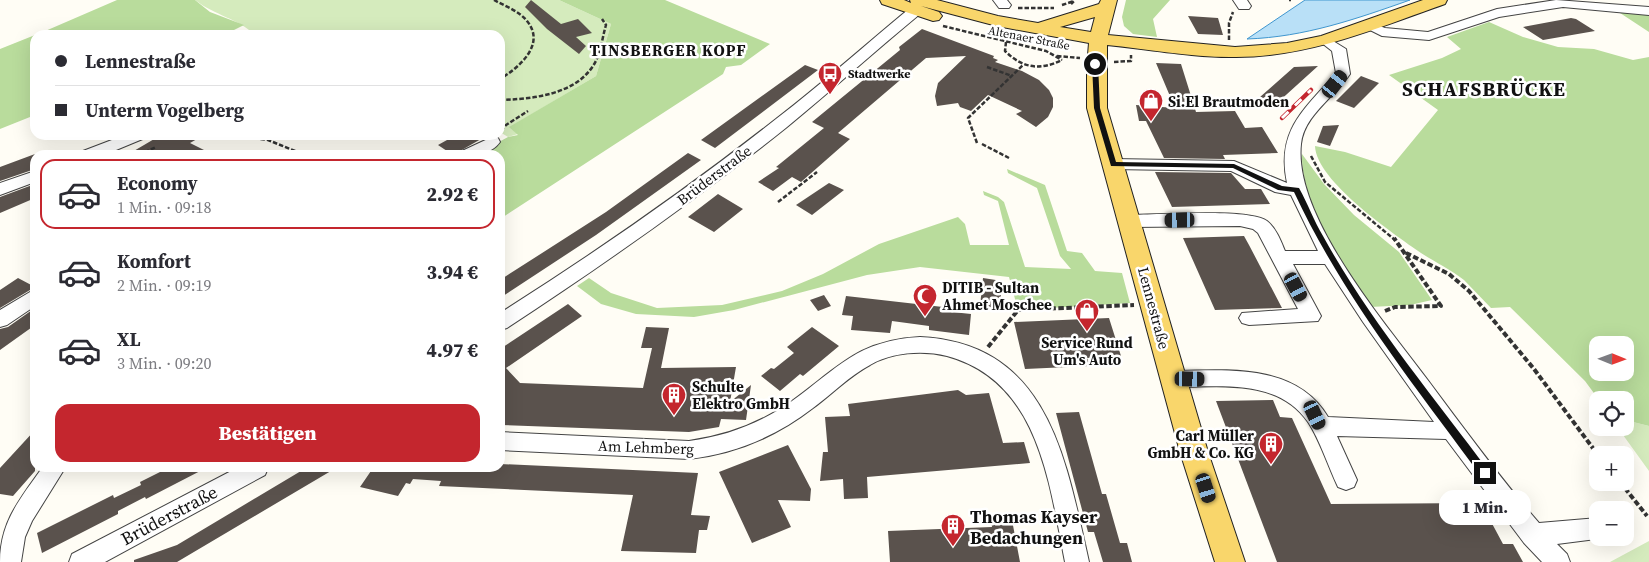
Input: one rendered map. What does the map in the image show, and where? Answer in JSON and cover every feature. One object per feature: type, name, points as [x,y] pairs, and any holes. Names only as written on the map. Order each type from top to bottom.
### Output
[{"type":"main road","name":"Altenaer Straße","points":[[888,0],[920,4],[1030,27],[1097,45],[1126,58],[1217,57],[1235,52]]},
{"type":"main road","name":"Altenaer Straße","points":[[920,4],[976,28],[1097,45],[1235,52],[1287,48],[1325,40],[1439,0]]},
{"type":"main road","points":[[1030,27],[1066,21],[1107,4]]},
{"type":"main road","name":"Lennestraße","points":[[1107,4],[1097,45],[1097,108],[1194,452],[1230,562]]},
{"type":"street","points":[[1369,26],[1382,32],[1429,36],[1497,13],[1563,3],[1649,11]]},
{"type":"street","name":"Brüderstraße","points":[[505,320],[663,213],[723,169],[822,91],[920,4]]},
{"type":"street","points":[[1325,40],[1339,49],[1343,74],[1298,126],[1292,157],[1297,190],[1318,236],[1368,314],[1532,535],[1558,562]]},
{"type":"street","points":[[112,150],[130,140]]},
{"type":"street","points":[[475,150],[490,140]]},
{"type":"street","points":[[1113,164],[1234,166],[1281,188],[1297,190]]},
{"type":"street","points":[[0,190],[30,178]]},
{"type":"street","points":[[1130,221],[1251,221],[1265,229],[1311,316],[1248,318]]},
{"type":"street","points":[[1280,257],[1332,258]]},
{"type":"street","points":[[0,320],[30,299]]},
{"type":"street","name":"Am Lehmberg","points":[[505,441],[689,450],[707,448],[727,443],[777,420],[799,407],[823,386],[866,357],[914,346],[938,346],[979,358],[998,370],[1014,384],[1029,404],[1052,459],[1077,562]]},
{"type":"street","points":[[1173,379],[1242,380],[1288,390],[1302,399],[1315,415],[1346,480]]},
{"type":"street","points":[[1320,426],[1438,431],[1452,429]]},
{"type":"street","points":[[8,562],[13,537],[19,523],[40,486],[51,472]]},
{"type":"street","name":"Brüderstraße","points":[[81,562],[250,472]]},
{"type":"street","points":[[1532,535],[1589,530]]},
{"type":"path","points":[[494,0],[527,21],[534,39],[530,52],[523,63],[505,76]]},
{"type":"path","points":[[1002,2],[1006,7],[1041,9],[1053,8],[1074,1],[1067,8]]},
{"type":"path","points":[[1235,52],[1228,39],[1229,23],[1234,12],[1242,3]]},
{"type":"path","points":[[505,100],[541,97],[561,90],[586,74],[595,61],[600,46],[606,25],[602,20]]},
{"type":"path","points":[[938,25],[1046,50],[1062,60],[1052,66],[1023,66],[1014,62],[1005,51],[1006,42]]},
{"type":"path","points":[[977,143],[968,118],[1023,66]]},
{"type":"path","points":[[987,67],[1012,76]]},
{"type":"path","points":[[505,126],[528,111]]},
{"type":"path","points":[[268,140],[290,150]]},
{"type":"path","points":[[1294,141],[1309,152],[1325,182],[1398,241],[1417,274],[1441,306],[1395,307],[1381,313],[1368,314]]},
{"type":"path","points":[[982,144],[1009,158]]},
{"type":"path","points":[[151,150],[156,147]]},
{"type":"path","points":[[778,202],[817,172]]},
{"type":"path","points":[[1406,253],[1418,257],[1449,274],[1469,291],[1534,369],[1591,446]]},
{"type":"path","points":[[979,358],[1018,310],[1152,305]]},
{"type":"path","points":[[1627,491],[1647,516]]},
{"type":"green space","points":[[117,0],[195,0],[210,12],[244,25],[234,30],[48,30]]},
{"type":"green space","points":[[195,0],[559,0],[611,24],[596,76],[510,127],[518,134],[508,137],[505,135],[505,30],[249,30]]},
{"type":"green space","points":[[559,0],[665,0],[770,44],[741,65],[726,67],[723,74],[505,216],[505,150],[484,150],[508,137],[518,135],[509,127],[596,76],[611,24]]},
{"type":"green space","points":[[1126,0],[1170,0],[1153,19],[1157,37],[1133,34],[1124,26],[1122,17]]},
{"type":"green space","points":[[1617,11],[1649,14],[1649,32]]},
{"type":"green space","points":[[1489,22],[1523,37],[1558,47],[1594,49],[1633,60],[1649,57],[1649,426],[1634,422],[1634,391],[1592,391],[1585,381],[1510,307],[1491,308],[1464,280],[1421,253],[1376,220],[1342,190],[1328,175],[1319,160],[1315,146],[1345,152],[1391,167],[1438,110],[1389,75],[1442,58],[1461,49],[1447,37]]},
{"type":"green space","points":[[30,37],[30,117],[0,129],[0,49]]},
{"type":"green space","points":[[1302,154],[1324,184],[1354,215],[1399,252],[1432,300],[1410,305],[1370,307],[1347,275],[1315,213],[1303,172]]},
{"type":"green space","points":[[1007,169],[1045,185],[1067,251],[1082,253],[1095,271],[1122,273],[1130,303],[1018,310],[1009,277],[920,267],[867,275],[734,310],[694,317],[636,314],[601,304],[577,286],[589,278],[611,293],[657,308],[722,305],[782,291],[823,274],[879,244],[958,217],[965,224],[970,245],[1009,245],[998,201],[984,195],[983,191],[998,197],[1004,202],[1025,267],[1071,269],[1060,256],[1037,188],[1008,173]]},
{"type":"green space","points":[[1634,422],[1649,426],[1649,471],[1634,450],[1634,446],[1631,446],[1624,436],[1634,436]]},
{"type":"green space","points":[[1649,541],[1649,562],[1610,562]]},
{"type":"water","points":[[1305,0],[1410,0],[1310,31],[1268,38],[1247,39]]},
{"type":"building","points":[[531,0],[561,24],[578,19],[592,33],[576,37],[586,46],[579,54],[547,29],[525,7]]},
{"type":"building","points":[[1188,16],[1218,18],[1223,35],[1198,34]]},
{"type":"building","points":[[1571,18],[1576,19],[1595,31],[1543,40],[1523,27]]},
{"type":"building","points":[[922,29],[994,56],[993,58],[998,60],[995,62],[1022,71],[1039,80],[1049,90],[1053,98],[1053,107],[1048,117],[1036,127],[1016,114],[1022,111],[988,95],[971,111],[960,107],[958,103],[937,106],[935,96],[938,83],[966,56],[926,58],[838,133],[850,139],[801,182],[792,177],[773,191],[758,182],[779,168],[776,167],[824,128],[812,122],[900,50],[899,47]]},
{"type":"building","points":[[1156,63],[1181,64],[1196,112],[1235,111],[1245,128],[1262,127],[1278,153],[1223,155],[1225,159],[1164,158],[1146,121],[1139,121],[1136,105],[1175,108]]},
{"type":"building","points":[[805,65],[818,70],[715,148],[701,140]]},
{"type":"building","points":[[1318,66],[1276,104],[1260,97],[1294,67]]},
{"type":"building","points":[[1361,76],[1379,83],[1354,108],[1336,101]]},
{"type":"building","points":[[1339,125],[1330,146],[1317,142],[1323,126]]},
{"type":"building","points":[[152,140],[195,140],[190,143],[204,150],[136,150]]},
{"type":"building","points":[[447,140],[479,140],[462,150],[446,150],[438,145]]},
{"type":"building","points":[[688,153],[701,160],[596,235],[505,295],[505,277],[606,212]]},
{"type":"building","points":[[30,156],[30,171],[0,181],[0,167]]},
{"type":"building","points":[[1155,172],[1231,173],[1245,189],[1261,189],[1270,204],[1172,207]]},
{"type":"building","points":[[829,183],[844,190],[812,215],[796,205]]},
{"type":"building","points":[[30,186],[30,200],[0,213],[0,197]]},
{"type":"building","points":[[718,194],[743,209],[714,232],[688,217]]},
{"type":"building","points":[[1244,236],[1282,308],[1215,310],[1183,238]]},
{"type":"building","points":[[18,278],[30,284],[30,290],[0,308],[0,290]]},
{"type":"building","points":[[983,278],[1002,281],[1000,309],[980,306]]},
{"type":"building","points":[[824,295],[831,306],[818,311],[810,300]]},
{"type":"building","points":[[846,296],[943,307],[943,311],[971,314],[969,335],[929,330],[929,326],[892,321],[890,333],[851,330],[853,316],[842,315]]},
{"type":"building","points":[[568,304],[582,316],[506,368],[520,383],[643,388],[652,348],[641,348],[646,327],[669,328],[661,368],[736,367],[730,402],[751,385],[746,420],[721,419],[719,427],[689,432],[505,425],[505,346]]},
{"type":"building","points":[[30,312],[30,329],[0,350],[0,329],[8,327]]},
{"type":"building","points":[[1109,318],[1121,356],[1087,358],[1090,366],[1025,369],[1014,322]]},
{"type":"building","points":[[812,327],[839,346],[803,376],[800,374],[780,391],[761,376],[771,368],[774,369],[794,353],[787,347]]},
{"type":"building","points":[[958,390],[966,395],[989,393],[1003,443],[1024,442],[1030,463],[867,477],[868,498],[844,499],[843,479],[820,481],[823,452],[828,452],[825,417],[850,416],[848,404]]},
{"type":"building","points":[[1273,400],[1280,417],[1292,418],[1331,504],[1481,503],[1503,544],[1513,544],[1523,562],[1277,562],[1216,401]]},
{"type":"building","points":[[1079,412],[1102,494],[1106,494],[1120,543],[1127,543],[1132,562],[1103,562],[1094,532],[1088,532],[1056,413]]},
{"type":"building","points":[[30,435],[30,472],[34,472],[13,496],[0,494],[0,468]]},
{"type":"building","points":[[788,445],[811,489],[810,501],[778,500],[791,527],[752,543],[719,472]]},
{"type":"building","points":[[505,464],[698,473],[691,515],[710,516],[707,530],[699,530],[696,553],[621,551],[633,495],[439,486],[441,481],[413,479],[410,484],[406,483],[398,496],[360,487],[370,472],[505,472]]},
{"type":"building","points":[[160,472],[198,472],[146,499],[145,497],[118,511],[118,514],[42,553],[37,533],[113,495],[114,498],[141,485],[140,482]]},
{"type":"building","points":[[299,472],[329,472],[177,562],[134,562],[134,560],[177,545]]},
{"type":"building","name":"Thomas Kayser Bedachungen","points":[[990,515],[1011,515],[1020,562],[890,562],[888,531],[992,527]]},
{"type":"railway","points":[[1282,118],[1311,90]]},
{"type":"place","name":"Stadtwerke","points":[[830,95]]},
{"type":"place","name":"Si.El Brautmoden","points":[[1151,122]]},
{"type":"place","name":"DITIB - Sultan Ahmet Moschee","points":[[925,317]]},
{"type":"place","name":"Service Rund Um's Auto","points":[[1087,332]]},
{"type":"place","name":"Schulte Elektro GmbH","points":[[674,416]]},
{"type":"place","name":"Carl Müller GmbH & Co. KG","points":[[1271,465]]},
{"type":"place","name":"Thomas Kayser Bedachungen","points":[[953,547]]},
{"type":"district","name":"TINSBERGER KOPF","points":[[668,50]]},
{"type":"district","name":"SCHAFSBRÜCKE","points":[[1484,89]]},
{"type":"route","points":[[1095,64],[1097,108],[1113,164],[1143,166],[1234,166],[1281,188],[1297,190],[1318,236],[1342,275],[1404,364],[1485,473]]}]
